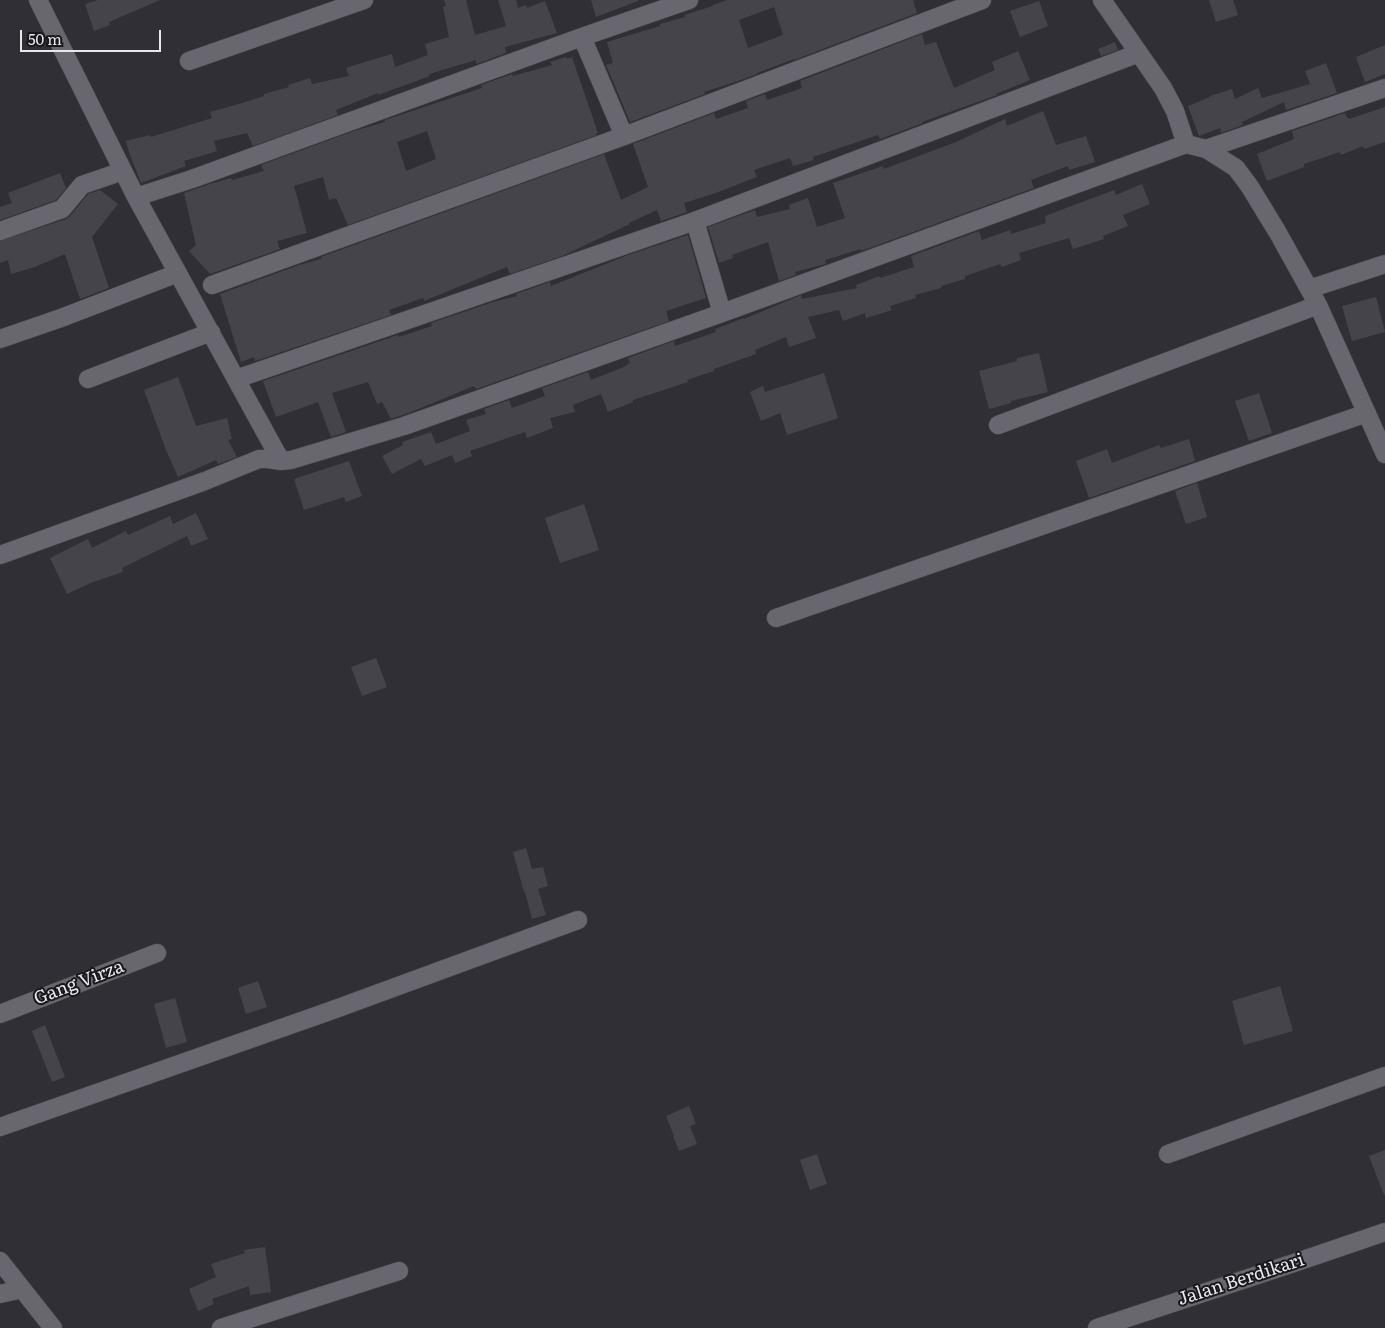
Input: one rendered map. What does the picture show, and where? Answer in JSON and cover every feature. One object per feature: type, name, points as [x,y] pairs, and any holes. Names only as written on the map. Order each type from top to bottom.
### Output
[{"type":"street","points":[[38,0],[136,197],[282,461]]},
{"type":"street","points":[[189,61],[364,0]]},
{"type":"street","points":[[136,197],[202,176],[582,37],[689,0]]},
{"type":"street","points":[[212,285],[624,136],[982,0]]},
{"type":"street","points":[[1108,2],[1163,88],[1175,112],[1186,144]]},
{"type":"street","points":[[582,37],[624,136]]},
{"type":"street","points":[[236,379],[695,221],[1139,53]]},
{"type":"street","points":[[1206,149],[1385,88]]},
{"type":"street","points":[[0,555],[205,481],[259,459],[291,460],[404,426],[722,313],[1186,144],[1206,149],[1236,168],[1250,186],[1310,289],[1385,454]]},
{"type":"street","points":[[0,231],[62,209],[82,186],[123,171]]},
{"type":"street","points":[[695,221],[722,313]]},
{"type":"street","points":[[1310,289],[1385,264]]},
{"type":"street","points":[[0,339],[61,318],[178,273]]},
{"type":"street","points":[[998,425],[1318,305]]},
{"type":"street","points":[[88,378],[211,332]]},
{"type":"street","points":[[776,618],[1367,413]]},
{"type":"street","points":[[0,1127],[320,1014],[578,920]]},
{"type":"street","name":"Gang Virza","points":[[0,1014],[157,953]]},
{"type":"street","points":[[1168,1154],[1385,1076]]},
{"type":"street","name":"Jalan Berdikari","points":[[1097,1328],[1385,1232]]},
{"type":"street","points":[[0,1262],[53,1328]]},
{"type":"street","points":[[221,1328],[399,1271]]},
{"type":"street","points":[[0,1294],[22,1289]]},
{"type":"building","points":[[98,0],[160,0],[109,22],[110,25],[94,31],[85,4]]},
{"type":"building","points":[[444,0],[466,0],[475,35],[506,26],[498,0],[516,0],[518,8],[526,5],[527,8],[545,1],[557,33],[505,47],[506,53],[476,64],[476,60],[429,74],[430,76],[378,95],[378,93],[336,110],[338,115],[253,146],[247,133],[214,141],[217,151],[184,161],[186,166],[141,183],[126,141],[150,135],[151,137],[212,118],[210,112],[264,96],[264,94],[289,87],[288,85],[310,78],[312,84],[349,76],[346,68],[392,54],[395,67],[428,55],[425,44],[449,37],[443,7],[446,6]]},
{"type":"building","points":[[591,0],[638,0],[638,1],[596,17]]},
{"type":"building","points":[[727,0],[913,0],[917,13],[757,74],[704,92],[705,94],[630,122],[606,65],[613,63],[607,42],[660,26],[660,24],[685,17],[684,15]],"holes":[[[774,7],[783,35],[748,48],[739,20]]]},
{"type":"building","points":[[1209,0],[1233,0],[1238,15],[1216,22]]},
{"type":"building","points":[[1039,1],[1048,26],[1020,37],[1010,11]]},
{"type":"building","points":[[922,34],[925,45],[936,42],[954,88],[995,70],[992,62],[1018,51],[1030,80],[997,95],[880,139],[878,135],[813,157],[814,160],[793,166],[790,158],[754,170],[757,177],[684,203],[687,212],[661,221],[657,210],[562,256],[510,274],[507,267],[424,301],[423,298],[389,310],[391,315],[255,361],[254,357],[241,362],[220,294],[299,265],[321,259],[321,257],[604,154],[621,200],[648,187],[633,144],[714,113],[716,119],[748,108],[746,101],[765,94],[767,100],[802,88],[800,81]]},
{"type":"building","points":[[1115,42],[1118,50],[1101,56],[1098,49]]},
{"type":"building","points":[[1385,45],[1385,74],[1365,82],[1356,57]]},
{"type":"building","points":[[572,57],[598,133],[596,133],[597,135],[348,225],[336,198],[329,200],[323,177],[294,186],[307,233],[277,241],[280,249],[210,274],[189,251],[196,245],[184,193],[231,178],[232,180],[264,171],[261,165],[354,131],[385,122],[385,120],[482,88],[481,85],[512,74],[513,76],[552,65],[550,62]],"holes":[[[427,131],[436,159],[406,171],[397,142]]]},
{"type":"building","points":[[1326,63],[1337,93],[1286,110],[1284,102],[1242,122],[1243,125],[1221,133],[1220,128],[1199,136],[1188,106],[1232,89],[1235,99],[1258,88],[1262,98],[1310,84],[1305,71]]},
{"type":"building","points":[[1385,107],[1385,142],[1364,149],[1363,146],[1341,155],[1340,152],[1304,164],[1304,167],[1267,181],[1257,154],[1294,139],[1292,131],[1345,113],[1349,119]]},
{"type":"building","points":[[1043,111],[1056,145],[1086,136],[1095,162],[1069,170],[1068,166],[1031,180],[1034,188],[861,251],[861,249],[825,260],[826,264],[795,272],[796,275],[779,281],[768,242],[732,255],[733,258],[719,263],[708,227],[755,210],[757,217],[790,209],[789,205],[808,198],[817,227],[845,218],[833,183],[883,166],[884,169],[956,142],[1005,119],[1007,126]]},
{"type":"building","points":[[60,173],[66,188],[56,200],[0,220],[0,207],[12,203],[8,193]]},
{"type":"building","points":[[1142,184],[1150,204],[1123,215],[1128,226],[1103,236],[1104,239],[1073,249],[1069,238],[1019,253],[1021,260],[1002,267],[1000,264],[965,276],[965,279],[915,295],[916,298],[890,306],[892,310],[866,318],[865,313],[843,321],[839,310],[808,317],[816,338],[789,347],[786,337],[755,350],[756,354],[687,380],[688,382],[633,400],[633,402],[608,412],[601,394],[573,405],[575,412],[550,418],[553,428],[527,438],[525,432],[470,451],[472,456],[455,463],[452,455],[425,466],[421,459],[392,474],[382,456],[403,445],[402,442],[431,432],[436,444],[470,431],[466,420],[486,414],[484,409],[509,400],[512,408],[545,396],[542,388],[588,372],[591,380],[626,366],[630,363],[628,358],[674,341],[675,346],[716,332],[715,329],[801,295],[802,299],[857,288],[856,285],[879,276],[880,278],[914,267],[911,256],[979,231],[982,240],[1010,230],[1011,234],[1046,223],[1045,216],[1114,190],[1116,195]]},
{"type":"building","points":[[100,190],[118,204],[92,237],[109,288],[80,299],[65,254],[35,267],[11,274],[8,260],[0,263],[0,241],[66,219],[88,194]]},
{"type":"building","points":[[688,235],[706,298],[666,311],[669,321],[476,389],[474,386],[391,419],[382,402],[377,404],[368,382],[332,393],[346,432],[331,437],[318,402],[276,417],[263,381],[398,335],[399,337],[432,326],[431,323],[517,296],[516,294],[550,282],[551,286],[628,255]]},
{"type":"building","points":[[1376,297],[1385,332],[1352,341],[1342,306]]},
{"type":"building","points":[[1039,353],[1048,392],[1011,401],[1011,403],[989,409],[979,371],[1017,361],[1017,358]]},
{"type":"building","points":[[824,373],[838,418],[787,435],[780,413],[761,421],[750,392],[763,386],[765,392]]},
{"type":"building","points":[[178,377],[196,426],[227,418],[232,439],[228,440],[237,457],[218,464],[216,460],[178,477],[144,390]]},
{"type":"building","points":[[1259,393],[1272,433],[1249,441],[1235,401]]},
{"type":"building","points":[[1189,439],[1195,461],[1089,498],[1076,461],[1107,449],[1112,463],[1159,445],[1161,448]]},
{"type":"building","points":[[349,461],[362,496],[346,502],[344,497],[304,510],[294,479]]},
{"type":"building","points":[[1197,483],[1207,517],[1186,524],[1175,491]]},
{"type":"building","points":[[584,504],[599,550],[560,563],[545,518]]},
{"type":"building","points":[[196,513],[208,539],[191,546],[187,536],[122,568],[123,572],[93,582],[67,594],[50,558],[88,539],[92,548],[126,531],[128,535],[170,516],[173,524]]},
{"type":"building","points":[[376,658],[387,687],[362,696],[351,667]]},
{"type":"building","points":[[526,848],[532,869],[543,867],[548,886],[538,889],[546,915],[532,919],[513,852]]},
{"type":"building","points":[[258,981],[267,1007],[246,1014],[238,988]]},
{"type":"building","points":[[1280,986],[1293,1031],[1244,1045],[1232,1001]]},
{"type":"building","points":[[175,998],[187,1042],[166,1048],[154,1004]]},
{"type":"building","points":[[45,1025],[65,1077],[52,1082],[32,1031]]},
{"type":"building","points":[[689,1106],[696,1124],[690,1126],[697,1144],[679,1151],[666,1116]]},
{"type":"building","points":[[1385,1150],[1385,1195],[1384,1195],[1369,1156]]},
{"type":"building","points":[[817,1154],[827,1184],[810,1190],[800,1160]]},
{"type":"building","points":[[265,1247],[271,1292],[250,1295],[249,1286],[212,1299],[214,1304],[198,1311],[189,1289],[216,1277],[211,1264],[245,1253],[244,1250]]}]
